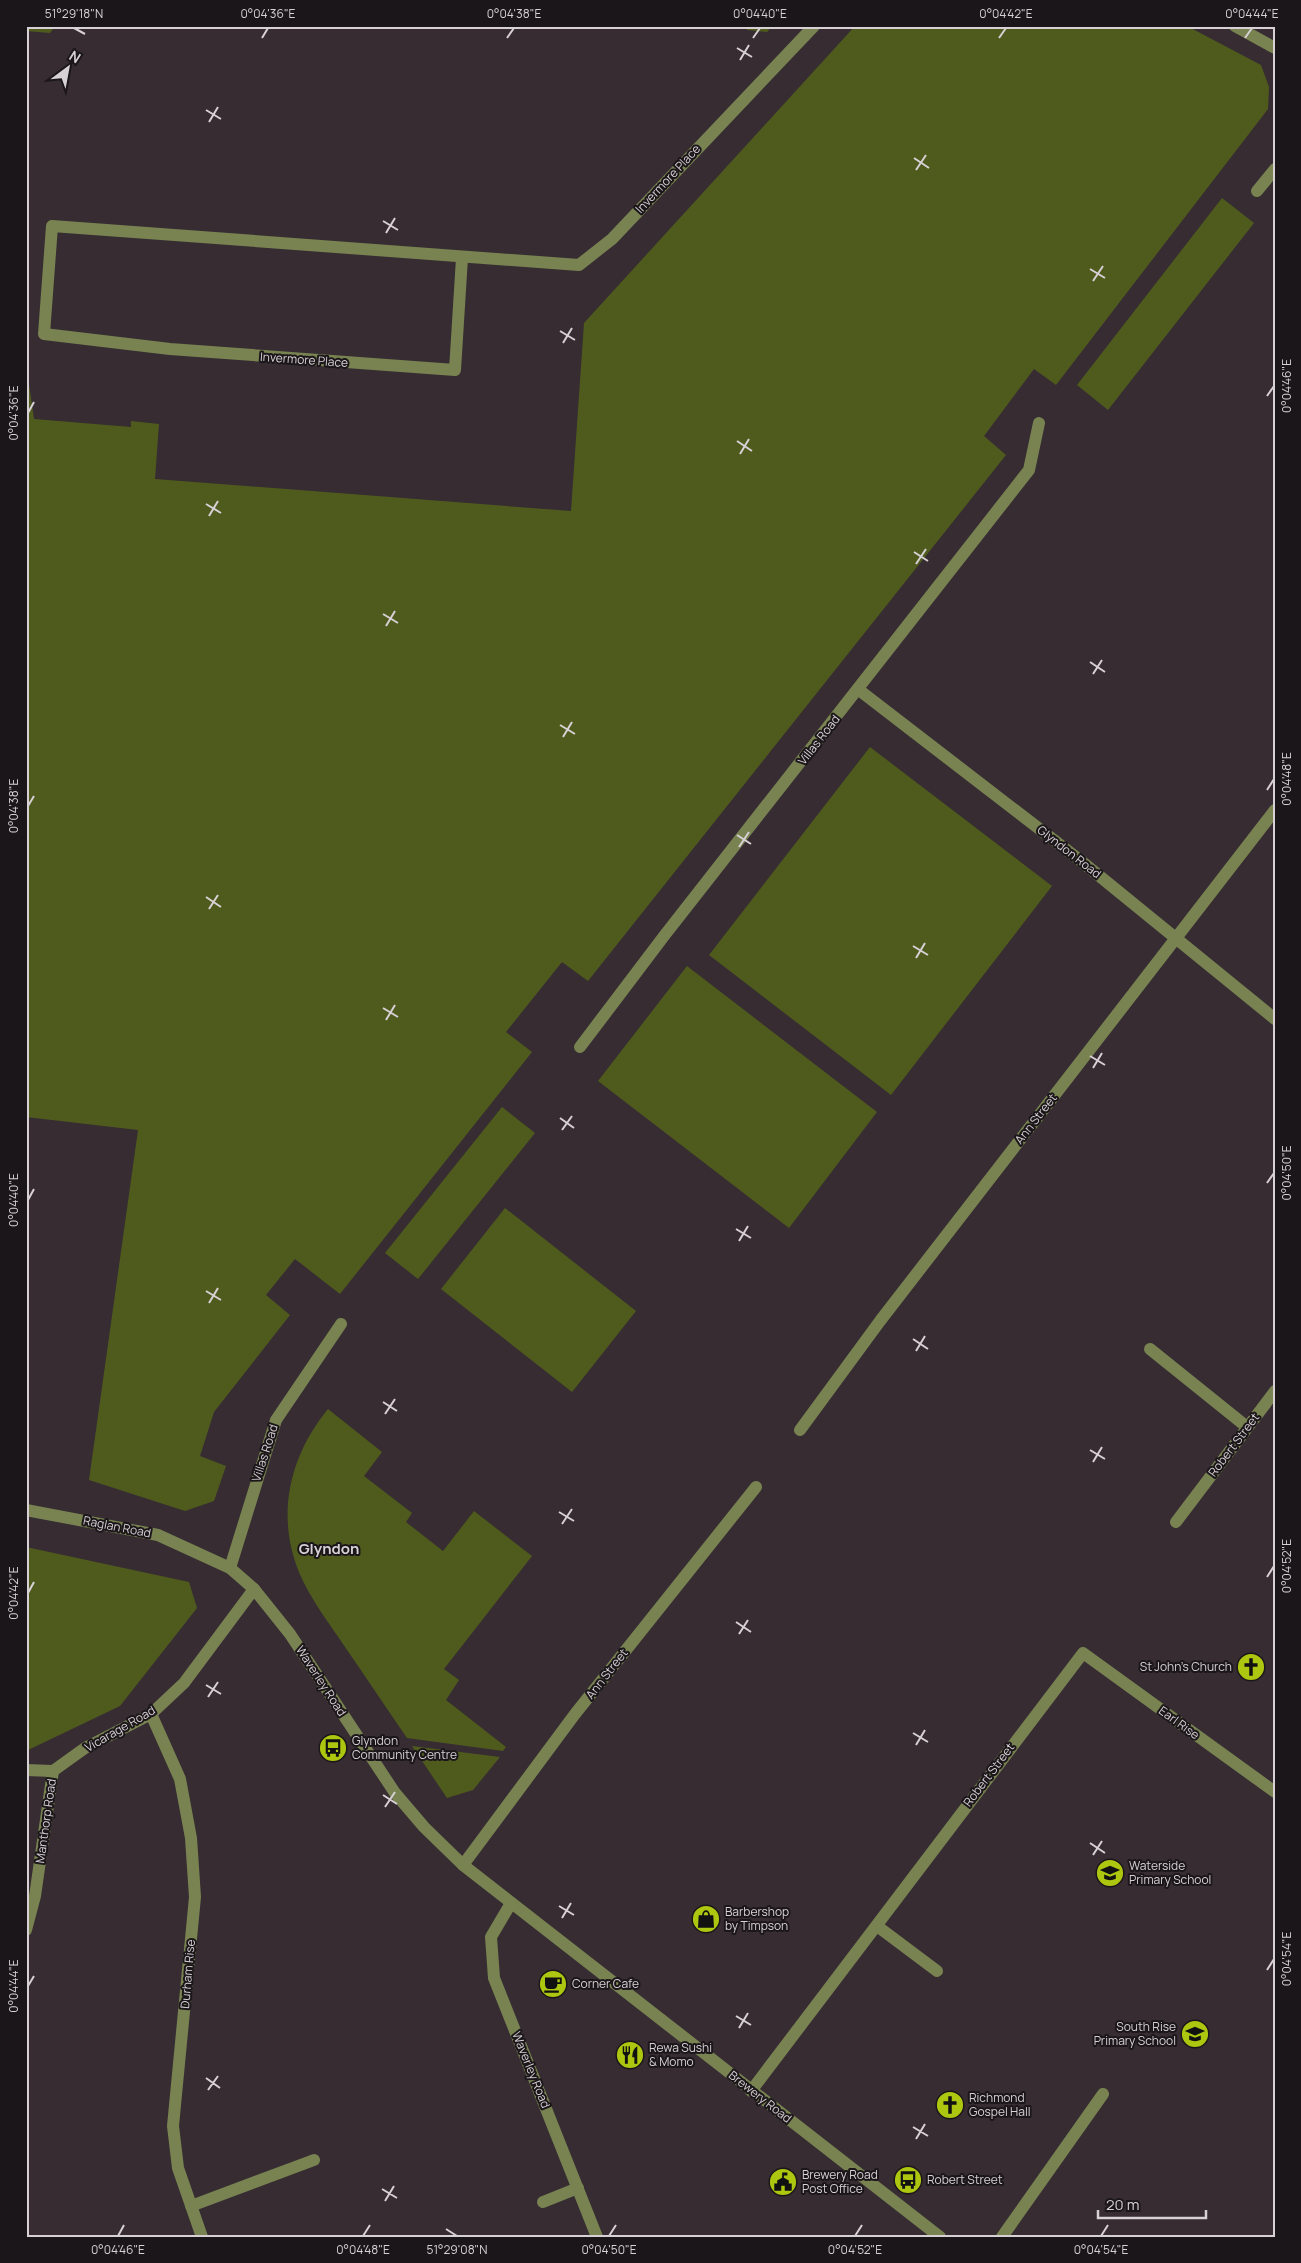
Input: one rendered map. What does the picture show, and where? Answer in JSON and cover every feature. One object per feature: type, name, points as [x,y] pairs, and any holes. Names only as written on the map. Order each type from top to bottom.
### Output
[{"type":"street","name":"Invermore Place","points":[[462,258],[455,370],[170,349],[44,334],[52,226],[462,258],[579,265],[612,239],[814,26]]},
{"type":"street","points":[[1235,26],[1275,48]]},
{"type":"street","points":[[1257,191],[1275,168]]},
{"type":"street","name":"Villas Road","points":[[580,1047],[664,936],[859,690],[1029,470],[1039,423]]},
{"type":"street","name":"Glyndon Road","points":[[859,690],[1178,938],[1275,1019]]},
{"type":"street","name":"Ann Street","points":[[800,1430],[880,1321],[1178,938],[1275,810]]},
{"type":"street","name":"Villas Road","points":[[230,1568],[276,1420],[341,1324]]},
{"type":"street","points":[[1150,1348],[1247,1427]]},
{"type":"street","name":"Robert Street","points":[[1176,1522],[1275,1391]]},
{"type":"street","name":"Ann Street","points":[[463,1865],[575,1714],[756,1487]]},
{"type":"street","name":"Raglan Road","points":[[26,1510],[158,1535],[230,1568],[254,1589]]},
{"type":"street","name":"Waverley Road","points":[[254,1589],[290,1634],[394,1793],[424,1827],[463,1865]]},
{"type":"street","name":"Vicarage Road","points":[[53,1771],[85,1748],[151,1714],[184,1683],[254,1589]]},
{"type":"street","name":"Robert Street","points":[[751,2091],[1083,1652]]},
{"type":"street","name":"Earl Rise","points":[[1083,1652],[1275,1792]]},
{"type":"street","name":"Durham Rise","points":[[151,1714],[180,1779],[191,1838],[195,1897],[174,2126],[178,2168],[202,2237]]},
{"type":"street","points":[[26,1770],[53,1771]]},
{"type":"street","name":"Manthorp Road","points":[[26,1930],[35,1896],[53,1771]]},
{"type":"street","name":"Brewery Road","points":[[463,1865],[940,2237]]},
{"type":"street","name":"Waverley Road","points":[[511,1903],[491,1937],[494,1978],[597,2237]]},
{"type":"street","points":[[877,1926],[937,1971]]},
{"type":"street","points":[[1002,2237],[1103,2094]]},
{"type":"street","points":[[191,2206],[314,2160]]},
{"type":"street","points":[[543,2202],[578,2188]]},
{"type":"green space","points":[[26,26],[55,26],[50,33],[26,31]]},
{"type":"green space","points":[[747,26],[772,26],[767,32],[747,30]]},
{"type":"green space","points":[[855,26],[1187,26],[1261,65],[1269,87],[1268,109],[1056,385],[1034,369],[984,436],[1006,455],[588,981],[562,962],[506,1032],[532,1052],[340,1294],[295,1259],[266,1295],[290,1315],[214,1412],[200,1456],[226,1466],[214,1501],[185,1511],[89,1480],[138,1130],[26,1117],[26,363],[34,419],[131,427],[131,421],[159,424],[155,479],[571,511],[584,323]]},
{"type":"green space","points":[[1222,198],[1254,223],[1108,410],[1077,385]]},
{"type":"green space","points":[[870,747],[1052,886],[891,1095],[709,955]]},
{"type":"green space","points":[[687,966],[877,1112],[789,1228],[598,1081]]},
{"type":"green space","points":[[502,1107],[535,1133],[418,1279],[385,1253]]},
{"type":"green space","points":[[505,1208],[636,1311],[572,1392],[441,1289]]},
{"type":"green space","points":[[328,1409],[382,1452],[364,1476],[412,1513],[406,1522],[443,1551],[474,1511],[532,1556],[444,1669],[459,1680],[446,1700],[506,1747],[503,1751],[407,1738],[323,1615],[304,1583],[289,1538],[289,1492],[294,1470],[303,1449],[314,1428]]},
{"type":"green space","points":[[26,1547],[189,1582],[197,1608],[120,1706],[26,1751]]},
{"type":"green space","points":[[412,1746],[500,1757],[473,1790],[447,1798]]},
{"type":"place","name":"St John's Church","points":[[1251,1667]]},
{"type":"place","name":"Glyndon Community Centre","points":[[333,1748]]},
{"type":"place","name":"Waterside Primary School","points":[[1110,1873]]},
{"type":"place","name":"Barbershop by Timpson","points":[[706,1919]]},
{"type":"place","name":"Corner Cafe","points":[[553,1984]]},
{"type":"place","name":"South Rise Primary School","points":[[1195,2034]]},
{"type":"place","name":"Rewa Sushi & Momo","points":[[630,2055]]},
{"type":"place","name":"Richmond Gospel Hall","points":[[950,2105]]},
{"type":"place","name":"Robert Street","points":[[908,2180]]},
{"type":"place","name":"Brewery Road Post Office","points":[[783,2182]]},
{"type":"district","name":"Glyndon","points":[[329,1549]]}]
